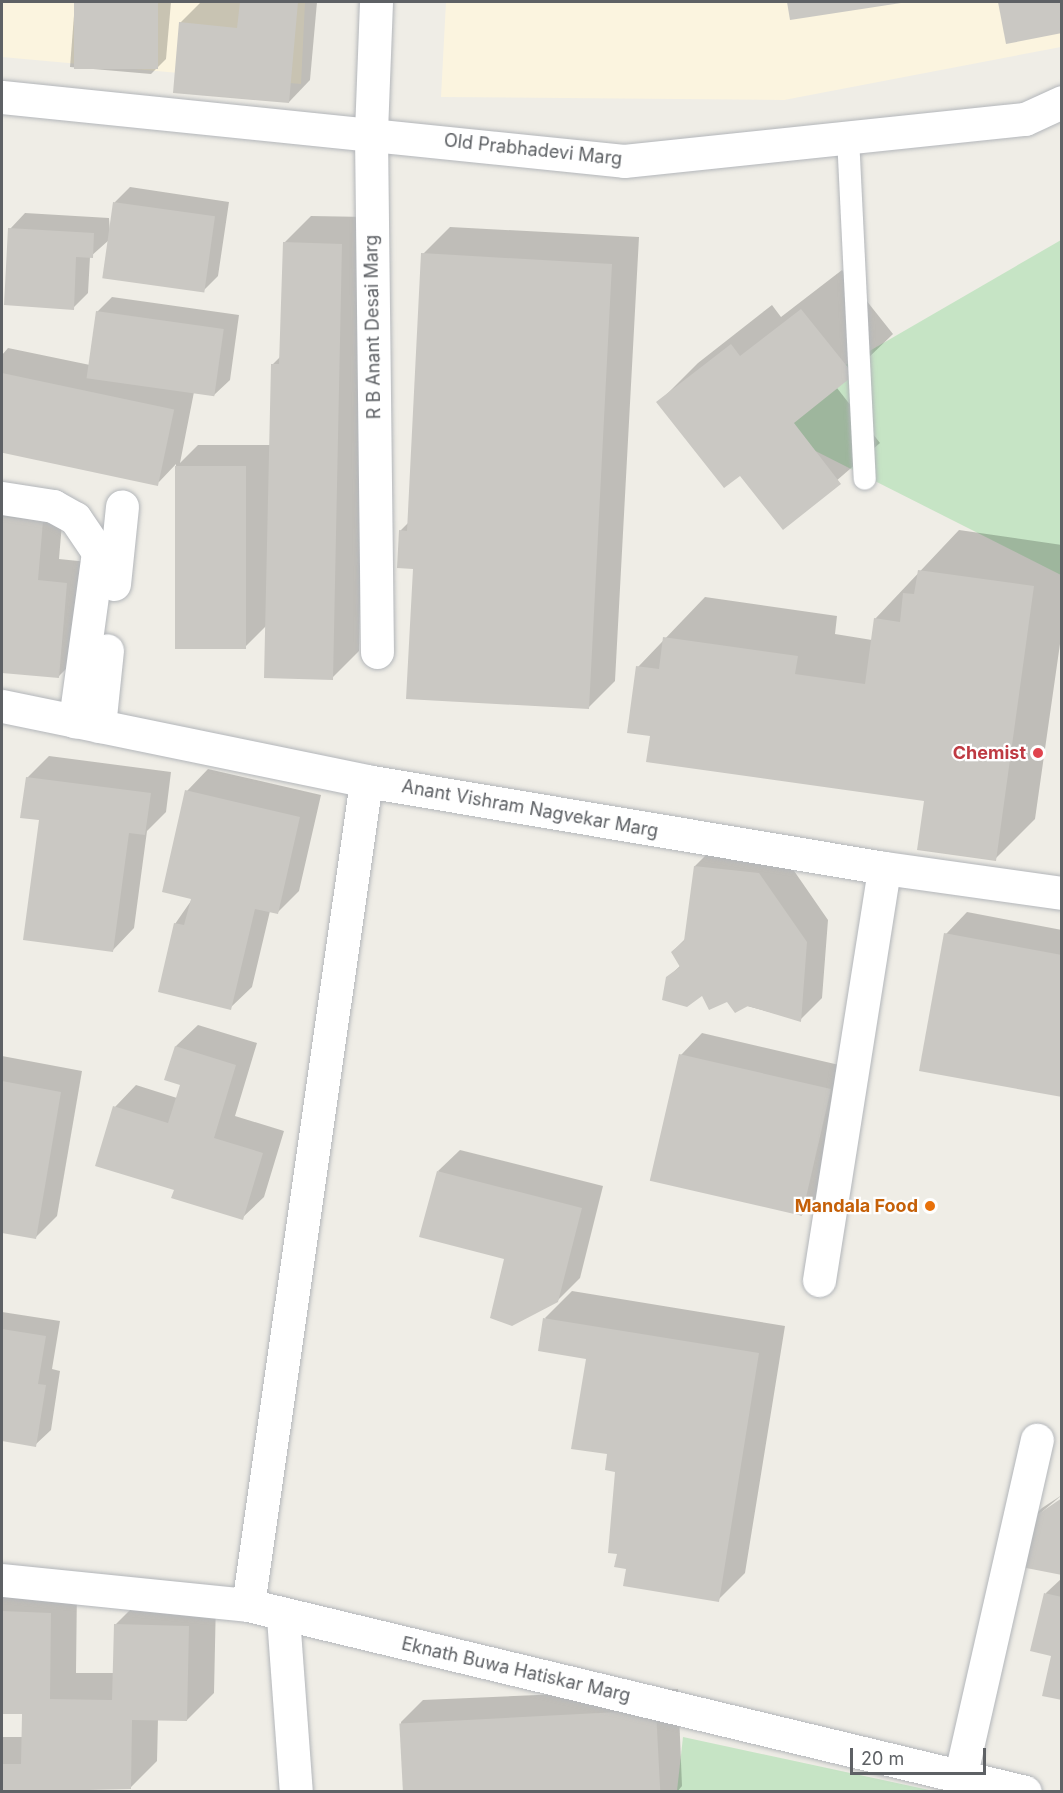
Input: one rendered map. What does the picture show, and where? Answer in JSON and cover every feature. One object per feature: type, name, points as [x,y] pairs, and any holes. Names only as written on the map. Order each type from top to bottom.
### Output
[{"type":"street","name":"R B Anant Desai Marg","points":[[375,2],[371,134],[377,652]]},
{"type":"street","name":"Old Prabhadevi Marg","points":[[2,97],[624,161],[1025,118],[1062,102]]},
{"type":"street","points":[[2,498],[53,506],[75,518],[98,552],[87,723]]},
{"type":"street","points":[[87,723],[122,506]]},
{"type":"street","name":"Anant Vishram Nagvekar Marg","points":[[2,706],[366,781],[884,868],[1062,893]]},
{"type":"street","points":[[248,1605],[366,781]]},
{"type":"street","points":[[819,1280],[884,868]]},
{"type":"street","points":[[960,1778],[1037,1440]]},
{"type":"street","name":"Eknath Buwa Hatiskar Marg","points":[[2,1580],[248,1605],[282,1617],[960,1778],[1025,1791]]},
{"type":"street","points":[[282,1617],[296,1791]]},
{"type":"lane","points":[[848,137],[865,479]]},
{"type":"shaded area","points":[[2,2],[305,2],[301,84],[2,57]]},
{"type":"shaded area","points":[[446,2],[1061,2],[1061,47],[784,100],[441,97]]},
{"type":"green space","points":[[1061,240],[1061,575],[752,419]]},
{"type":"green space","points":[[683,1737],[934,1791],[677,1791]]},
{"type":"building","points":[[74,2],[158,2],[158,69],[74,69]]},
{"type":"building","points":[[240,2],[298,2],[289,103],[173,93],[179,22],[237,28]]},
{"type":"building","points":[[787,2],[901,2],[901,3],[790,20]]},
{"type":"building","points":[[998,2],[1062,2],[1062,33],[1006,44]]},
{"type":"building","points":[[113,202],[215,216],[204,293],[102,278]]},
{"type":"building","points":[[8,228],[94,233],[93,258],[76,257],[74,310],[4,305]]},
{"type":"building","points":[[283,242],[342,244],[333,680],[264,678],[271,364],[279,364]]},
{"type":"building","points":[[421,253],[612,264],[589,709],[406,699],[413,569],[397,568],[399,530],[407,531]]},
{"type":"building","points":[[801,309],[854,375],[794,423],[841,484],[783,530],[740,476],[724,488],[656,402],[731,344],[740,356]]},
{"type":"building","points":[[96,311],[224,329],[214,396],[87,378]]},
{"type":"building","points":[[2,373],[174,410],[158,486],[2,453]]},
{"type":"building","points":[[175,466],[246,466],[246,649],[175,649]]},
{"type":"building","points":[[2,517],[43,521],[38,580],[67,583],[59,678],[2,673]]},
{"type":"building","points":[[918,570],[1034,586],[996,861],[917,850],[924,801],[646,762],[650,736],[627,733],[636,666],[659,669],[663,637],[798,656],[795,674],[865,684],[874,618],[900,622],[903,593],[914,594]]},
{"type":"building","points":[[26,777],[151,793],[145,835],[129,833],[113,952],[23,940],[39,820],[20,818]]},
{"type":"building","points":[[185,790],[300,817],[278,914],[255,909],[231,1010],[158,992],[174,923],[184,925],[191,899],[162,892]]},
{"type":"building","points":[[694,866],[759,873],[807,942],[801,1022],[748,1006],[735,1013],[727,1002],[709,1010],[702,996],[687,1007],[662,1000],[666,977],[680,967],[671,952],[684,941]]},
{"type":"building","points":[[944,933],[1062,955],[1062,1097],[919,1071]]},
{"type":"building","points":[[175,1046],[236,1065],[214,1138],[263,1153],[243,1220],[171,1198],[174,1190],[95,1166],[113,1106],[168,1123],[180,1085],[164,1080]]},
{"type":"building","points":[[679,1054],[831,1089],[802,1216],[650,1181]]},
{"type":"building","points":[[2,1081],[61,1092],[36,1239],[2,1233]]},
{"type":"building","points":[[437,1171],[582,1208],[558,1302],[512,1326],[490,1318],[504,1259],[419,1237]]},
{"type":"building","points":[[543,1318],[759,1353],[719,1602],[623,1586],[626,1569],[614,1567],[617,1554],[608,1553],[615,1472],[605,1470],[607,1454],[571,1449],[586,1359],[538,1351]]},
{"type":"building","points":[[2,1329],[46,1336],[38,1384],[46,1385],[36,1447],[2,1441]]},
{"type":"building","points":[[1062,1498],[1062,1575],[1016,1566],[1025,1523]]},
{"type":"building","points":[[1044,1593],[1062,1597],[1062,1700],[1042,1696],[1051,1656],[1030,1651]]},
{"type":"building","points":[[2,1611],[51,1613],[50,1699],[112,1700],[114,1624],[189,1626],[187,1721],[132,1720],[131,1789],[2,1792],[2,1764],[21,1764],[22,1714],[2,1714]]},
{"type":"building","points":[[656,1710],[660,1792],[403,1792],[399,1723]]},
{"type":"place","name":"Chemist","points":[[1038,753]]},
{"type":"place","name":"Mandala Food","points":[[930,1206]]}]
